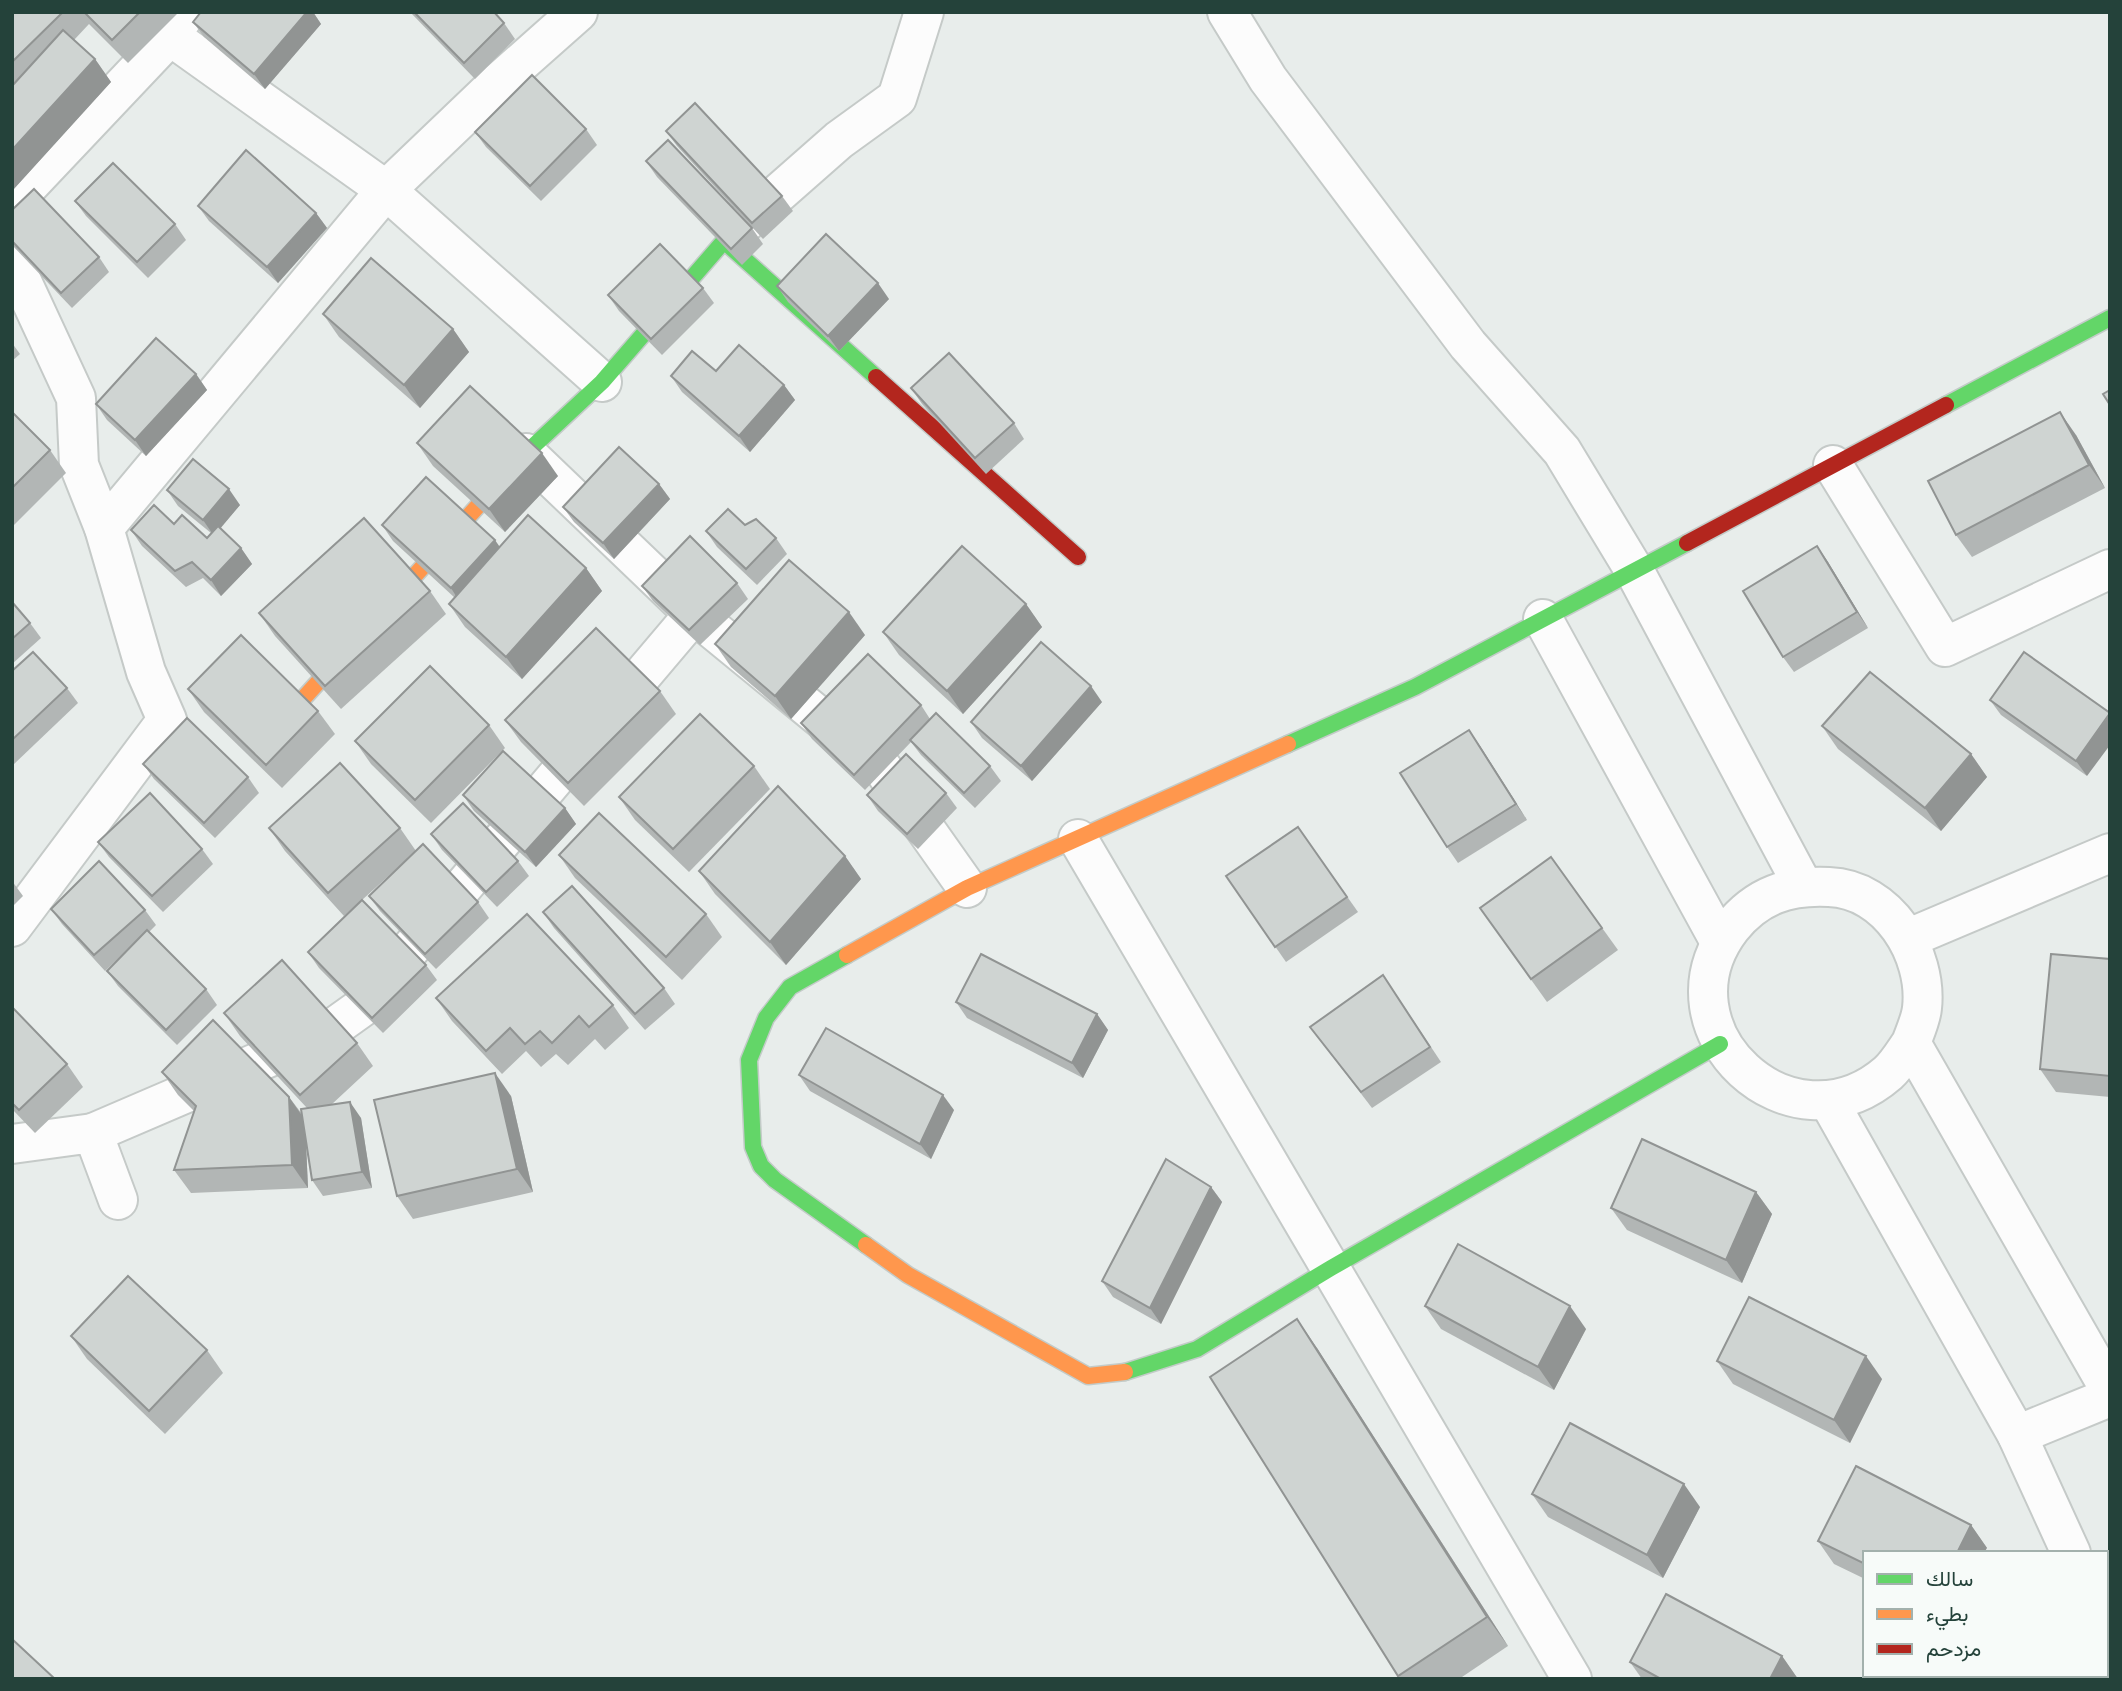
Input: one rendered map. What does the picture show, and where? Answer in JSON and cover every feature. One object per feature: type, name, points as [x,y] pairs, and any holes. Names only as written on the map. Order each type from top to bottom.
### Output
[{"type":"street","points":[[104,528],[386,190],[499,82],[578,12]]},
{"type":"street","points":[[292,711],[526,453],[603,382],[724,241],[839,140],[897,98],[923,12]]},
{"type":"street","points":[[1227,12],[1268,79],[1468,345],[1562,451],[1634,570],[1803,886]]},
{"type":"street","points":[[12,203],[179,24],[386,190],[603,382]]},
{"type":"street","points":[[724,241],[1078,557]]},
{"type":"street","points":[[12,260],[76,398],[79,465],[104,528],[146,672],[167,720],[12,927]]},
{"type":"street","points":[[1720,1044],[1331,1268],[1197,1349],[1126,1371],[1088,1376],[908,1275],[775,1180],[761,1166],[753,1147],[749,1060],[766,1018],[790,987],[967,888],[1415,687],[2110,317]]},
{"type":"street","points":[[526,453],[694,614],[883,769],[967,888]]},
{"type":"street","points":[[1833,465],[1945,647],[2110,569]]},
{"type":"street","points":[[12,1144],[93,1133],[326,1033],[368,1003],[390,972],[694,614]]},
{"type":"street","points":[[1543,619],[1720,942]]},
{"type":"street","points":[[1078,839],[1572,1679]]},
{"type":"street","points":[[1909,939],[2110,853]]},
{"type":"street","points":[[1803,886],[1834,887],[1864,897],[1889,915],[1909,939],[1921,972],[1922,985],[1922,1009],[1911,1043],[1889,1072],[1859,1092],[1828,1100],[1797,1099],[1768,1089],[1742,1071],[1720,1044],[1709,1010],[1709,975],[1720,942],[1741,915],[1770,895],[1803,886]]},
{"type":"street","points":[[1911,1043],[2110,1390]]},
{"type":"street","points":[[1828,1100],[2017,1435],[2070,1551]]},
{"type":"street","points":[[93,1133],[117,1200]]},
{"type":"street","points":[[2017,1435],[2110,1397]]},
{"type":"building","points":[[12,12],[63,12],[12,62]]},
{"type":"building","points":[[84,12],[140,12],[112,40]]},
{"type":"building","points":[[201,12],[307,12],[254,74],[193,22]]},
{"type":"building","points":[[414,12],[494,12],[504,23],[464,63]]},
{"type":"building","points":[[63,30],[95,59],[12,150],[12,86]]},
{"type":"building","points":[[532,75],[586,129],[530,186],[475,132]]},
{"type":"building","points":[[695,103],[782,196],[752,223],[666,131]]},
{"type":"building","points":[[668,140],[752,228],[731,249],[646,161]]},
{"type":"building","points":[[246,150],[316,213],[267,267],[198,206]]},
{"type":"building","points":[[113,163],[175,224],[137,262],[75,201]]},
{"type":"building","points":[[34,189],[99,257],[61,293],[12,241],[12,210]]},
{"type":"building","points":[[826,234],[878,283],[828,336],[777,286]]},
{"type":"building","points":[[660,244],[703,288],[651,339],[608,295]]},
{"type":"building","points":[[371,258],[453,329],[404,385],[323,314]]},
{"type":"building","points":[[156,338],[196,374],[135,440],[96,404]]},
{"type":"building","points":[[739,345],[784,385],[739,436],[671,376],[692,351],[716,371]]},
{"type":"building","points":[[949,353],[1014,423],[975,458],[911,388]]},
{"type":"building","points":[[470,386],[542,453],[489,509],[417,443]]},
{"type":"building","points":[[2110,390],[2110,405],[2103,394]]},
{"type":"building","points":[[12,412],[50,450],[12,488]]},
{"type":"building","points":[[2060,412],[2089,465],[1956,535],[1928,481]]},
{"type":"building","points":[[619,447],[659,484],[603,543],[563,507]]},
{"type":"building","points":[[193,459],[229,489],[203,520],[167,490]]},
{"type":"building","points":[[426,477],[495,540],[451,588],[382,525]]},
{"type":"building","points":[[154,505],[174,524],[182,515],[207,538],[218,526],[241,548],[211,580],[192,562],[175,571],[131,530]]},
{"type":"building","points":[[728,509],[745,525],[756,519],[776,538],[746,569],[706,531]]},
{"type":"building","points":[[528,515],[586,568],[506,657],[449,604]]},
{"type":"building","points":[[364,518],[430,591],[325,686],[259,613]]},
{"type":"building","points":[[690,536],[737,583],[689,630],[642,586]]},
{"type":"building","points":[[962,546],[1026,604],[947,691],[883,632]]},
{"type":"building","points":[[1817,546],[1857,612],[1783,657],[1743,591]]},
{"type":"building","points":[[789,560],[849,612],[775,696],[715,644]]},
{"type":"building","points":[[12,602],[30,623],[12,639]]},
{"type":"building","points":[[596,628],[660,691],[568,783],[505,720]]},
{"type":"building","points":[[241,635],[318,711],[266,765],[188,689]]},
{"type":"building","points":[[1041,642],[1091,686],[1021,766],[971,722]]},
{"type":"building","points":[[33,652],[67,688],[12,740],[12,671]]},
{"type":"building","points":[[2024,652],[2110,713],[2076,761],[1990,700]]},
{"type":"building","points":[[868,654],[921,705],[854,775],[801,723]]},
{"type":"building","points":[[430,666],[489,725],[415,800],[355,741]]},
{"type":"building","points":[[1870,672],[1971,754],[1925,808],[1822,726]]},
{"type":"building","points":[[936,713],[990,766],[964,793],[910,740]]},
{"type":"building","points":[[700,714],[754,766],[673,849],[619,797]]},
{"type":"building","points":[[187,718],[248,777],[204,823],[143,764]]},
{"type":"building","points":[[1469,730],[1516,804],[1447,847],[1400,773]]},
{"type":"building","points":[[503,751],[565,808],[525,852],[463,795]]},
{"type":"building","points":[[906,754],[946,793],[907,834],[867,795]]},
{"type":"building","points":[[340,763],[400,828],[328,893],[269,828]]},
{"type":"building","points":[[778,786],[845,856],[770,942],[699,871]]},
{"type":"building","points":[[150,793],[202,849],[152,896],[98,842]]},
{"type":"building","points":[[463,803],[518,861],[486,892],[431,834]]},
{"type":"building","points":[[599,813],[706,914],[666,957],[559,855]]},
{"type":"building","points":[[1298,827],[1347,897],[1275,947],[1226,876]]},
{"type":"building","points":[[423,844],[478,902],[425,954],[369,896]]},
{"type":"building","points":[[1551,857],[1602,928],[1531,979],[1480,908]]},
{"type":"building","points":[[99,861],[145,910],[94,955],[51,909]]},
{"type":"building","points":[[572,886],[664,988],[635,1014],[543,912]]},
{"type":"building","points":[[362,900],[426,965],[372,1018],[308,952]]},
{"type":"building","points":[[527,914],[613,1005],[589,1027],[579,1016],[552,1043],[540,1031],[525,1044],[510,1028],[486,1051],[436,998]]},
{"type":"building","points":[[147,930],[206,989],[166,1030],[107,971]]},
{"type":"building","points":[[981,954],[1097,1014],[1072,1063],[956,1002]]},
{"type":"building","points":[[2051,954],[2110,959],[2110,1076],[2040,1069]]},
{"type":"building","points":[[282,960],[357,1043],[300,1095],[224,1013]]},
{"type":"building","points":[[1383,975],[1430,1047],[1361,1092],[1310,1027]]},
{"type":"building","points":[[12,1007],[67,1064],[19,1110],[12,1103]]},
{"type":"building","points":[[213,1020],[289,1097],[292,1165],[174,1170],[196,1106],[162,1072]]},
{"type":"building","points":[[826,1028],[943,1095],[920,1144],[799,1075]]},
{"type":"building","points":[[495,1073],[517,1169],[397,1196],[374,1100]]},
{"type":"building","points":[[350,1102],[362,1172],[312,1180],[301,1109]]},
{"type":"building","points":[[1642,1139],[1756,1192],[1726,1260],[1611,1208]]},
{"type":"building","points":[[1166,1159],[1211,1187],[1150,1308],[1102,1281]]},
{"type":"building","points":[[1458,1244],[1570,1306],[1538,1367],[1425,1306]]},
{"type":"building","points":[[128,1276],[207,1350],[149,1411],[71,1336]]},
{"type":"building","points":[[1749,1297],[1866,1356],[1834,1420],[1717,1361]]},
{"type":"building","points":[[1297,1319],[1487,1617],[1398,1676],[1210,1377]]},
{"type":"building","points":[[1570,1423],[1684,1484],[1647,1555],[1532,1494]]},
{"type":"building","points":[[1856,1466],[1971,1525],[1958,1551],[1863,1551],[1863,1563],[1818,1541]]},
{"type":"building","points":[[1666,1594],[1782,1656],[1770,1679],[1661,1679],[1630,1662]]},
{"type":"building","points":[[12,1639],[55,1679],[12,1679]]},
{"type":"building","points":[[1991,1677],[1992,1679],[1956,1679]]},
{"type":"traffic: fast","points":[[506,475],[602,382],[724,241],[876,377]]},
{"type":"traffic: fast","points":[[1946,405],[2110,318]]},
{"type":"traffic: fast","points":[[1288,744],[1415,687],[1687,543]]},
{"type":"traffic: fast","points":[[847,955],[790,987],[766,1018],[749,1060],[753,1147],[761,1166],[775,1180],[866,1245]]},
{"type":"traffic: fast","points":[[1125,1372],[1197,1349],[1331,1268],[1720,1044]]},
{"type":"traffic: slow","points":[[292,711],[506,475]]},
{"type":"traffic: slow","points":[[847,955],[967,888],[1288,744]]},
{"type":"traffic: slow","points":[[866,1245],[908,1275],[1088,1376],[1125,1372]]},
{"type":"traffic: jam","points":[[876,377],[1078,557]]},
{"type":"traffic: jam","points":[[1687,543],[1946,405]]}]
